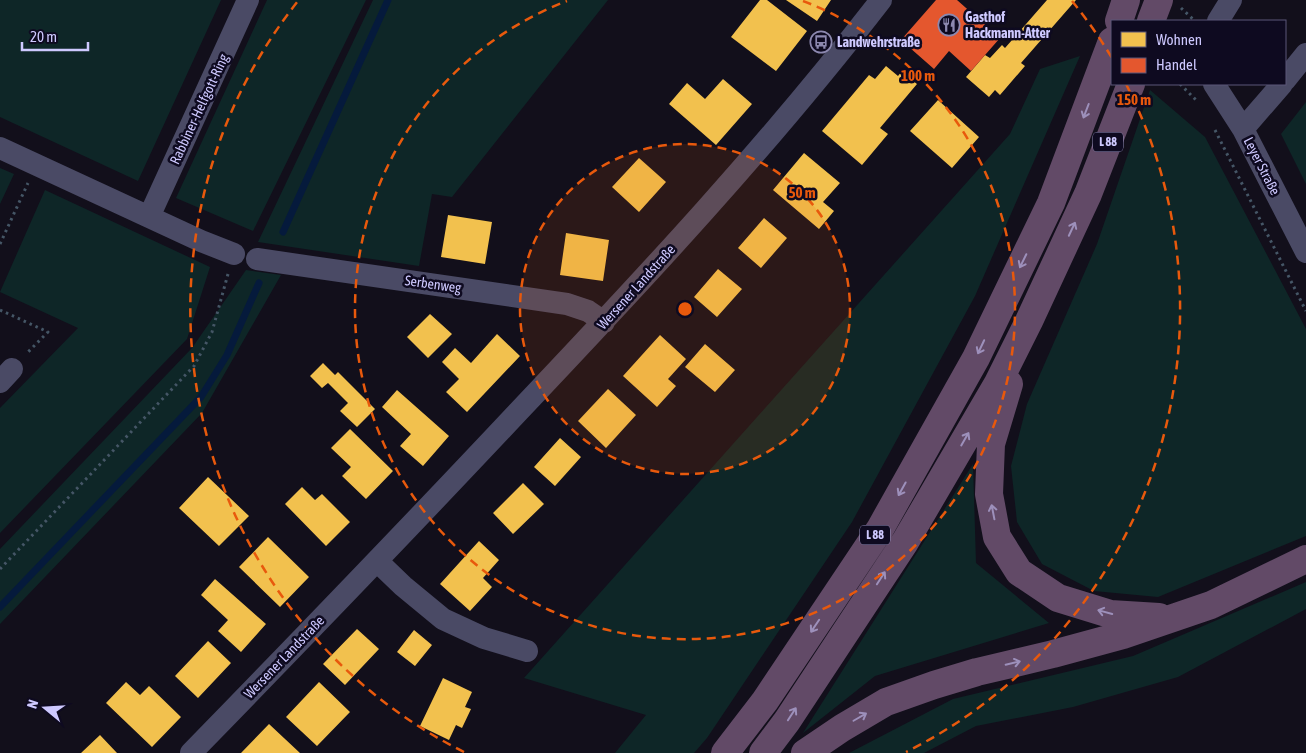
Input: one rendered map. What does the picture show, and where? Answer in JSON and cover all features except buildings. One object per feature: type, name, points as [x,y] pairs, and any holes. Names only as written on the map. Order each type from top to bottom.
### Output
[{"type":"highway","points":[[1119,20],[1126,0]]},
{"type":"highway","points":[[1152,20],[1159,0]]},
{"type":"highway","name":"L 88","points":[[725,753],[765,701],[880,529],[976,358],[1051,202],[1108,53]]},
{"type":"highway","name":"L 88","points":[[763,753],[787,721],[905,542],[998,382],[1029,321],[1088,194],[1130,87]]},
{"type":"highway","points":[[1029,321],[992,444],[989,494],[998,537],[1019,572],[1058,598],[1110,614],[1170,618]]},
{"type":"highway","points":[[805,753],[886,702],[977,672],[1123,635],[1210,606],[1306,559]]},
{"type":"street","name":"Rabbiner-Helfgott-Ring","points":[[149,217],[248,0]]},
{"type":"street","name":"Wersener Landstraße","points":[[191,753],[604,322],[729,184],[839,54],[881,0]]},
{"type":"street","points":[[1140,0],[1161,20]]},
{"type":"street","points":[[1219,20],[1231,0]]},
{"type":"street","points":[[1286,79],[1306,54]]},
{"type":"street","name":"Leyer Straße","points":[[1215,85],[1243,129],[1306,252]]},
{"type":"street","points":[[1243,129],[1281,85]]},
{"type":"street","points":[[0,148],[234,254]]},
{"type":"street","name":"Serbenweg","points":[[257,259],[567,304],[588,310],[604,322]]},
{"type":"street","points":[[377,561],[403,586],[443,619],[484,638],[527,651]]},
{"type":"path","points":[[1190,15],[1194,20]]},
{"type":"path","points":[[1181,85],[1201,106]]},
{"type":"path","points":[[1214,129],[1306,312]]},
{"type":"path","points":[[0,244],[36,165]]},
{"type":"path","points":[[0,569],[194,366],[212,332],[234,254]]},
{"type":"path","points":[[0,310],[48,332],[6,375]]},
{"type":"green space","points":[[0,0],[221,0],[138,181],[0,117]]},
{"type":"green space","points":[[267,0],[366,0],[253,231],[176,198]]},
{"type":"green space","points":[[373,0],[608,0],[452,197],[432,194],[419,266],[258,242]]},
{"type":"green space","points":[[1080,56],[975,296],[852,522],[707,738],[694,753],[615,753],[646,715],[524,678],[1010,134],[1040,69]]},
{"type":"green space","points":[[1150,90],[1205,137],[1306,329],[1306,536],[1158,597],[1094,591],[1042,564],[1017,522],[1011,466],[1027,404],[1097,244]]},
{"type":"green space","points":[[1306,102],[1306,184],[1281,134]]},
{"type":"green space","points":[[0,168],[14,174],[0,204]]},
{"type":"green space","points":[[45,190],[210,267],[187,339],[0,533],[0,408],[78,328],[0,292]]},
{"type":"green space","points":[[246,270],[281,275],[202,413],[0,624],[0,549],[192,348]]},
{"type":"green space","points":[[973,464],[976,563],[1049,623],[875,676],[803,733]]},
{"type":"green space","points":[[1306,582],[1306,609],[1178,677],[1073,707],[976,726],[924,753],[849,753],[953,699],[1133,656]]},
{"type":"waterway","points":[[283,232],[388,0]]},
{"type":"waterway","points":[[0,607],[201,397],[227,355],[259,283]]},
{"type":"place","name":"Gasthof Hackmann-Atter","points":[[949,25]]},
{"type":"place","name":"Landwehrstraße","points":[[821,42]]}]
